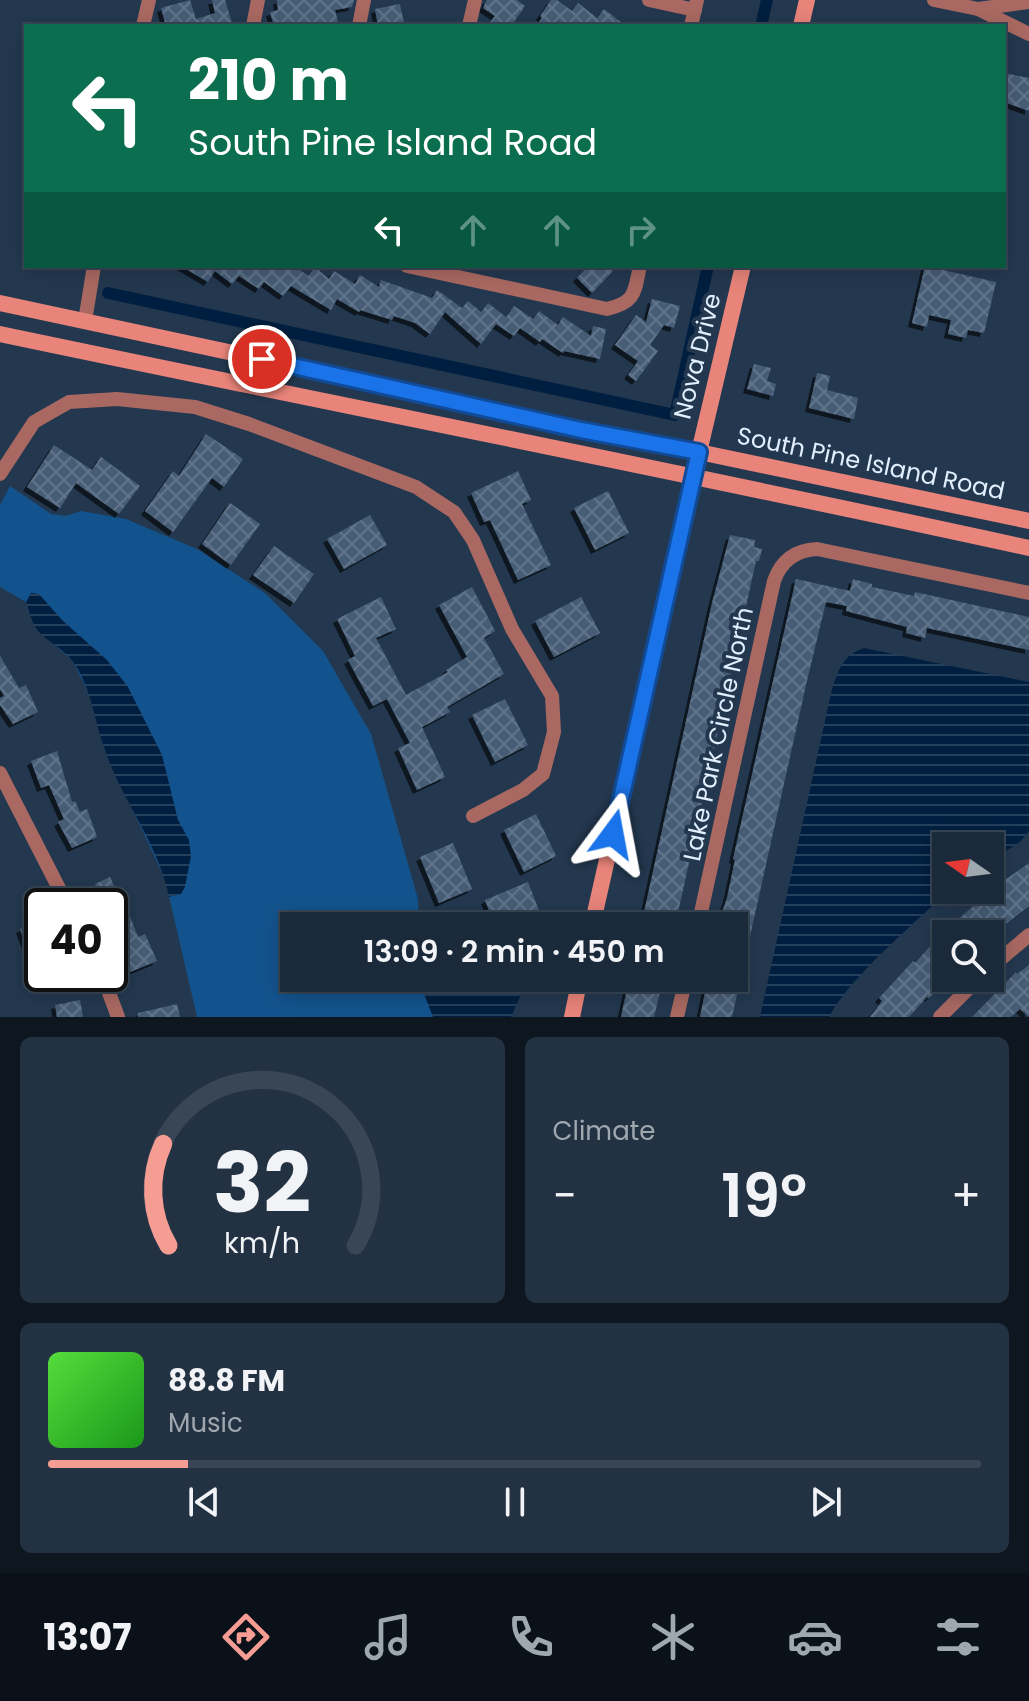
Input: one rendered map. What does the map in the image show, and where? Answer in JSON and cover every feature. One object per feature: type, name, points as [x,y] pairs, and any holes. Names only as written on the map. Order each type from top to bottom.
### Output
[{"type":"main road","points":[[801,24],[807,0]]},
{"type":"main road","name":"Nova Drive","points":[[595,912],[743,268]]},
{"type":"main road","name":"South Pine Island Road","points":[[0,303],[581,430],[1029,521]]},
{"type":"main road","name":"South Pine Island Road","points":[[0,334],[694,475],[1029,548]]},
{"type":"main road","points":[[572,1017],[577,992]]},
{"type":"street","points":[[143,24],[149,0]]},
{"type":"street","points":[[253,24],[258,0]]},
{"type":"street","points":[[359,24],[364,0]]},
{"type":"street","points":[[469,24],[475,0]]},
{"type":"street","points":[[649,0],[696,5]]},
{"type":"street","points":[[934,0],[978,9],[1029,34]]},
{"type":"street","points":[[978,9],[1029,2]]},
{"type":"street","points":[[85,321],[94,268]]},
{"type":"street","points":[[420,268],[607,309],[623,305],[634,296],[640,268]]},
{"type":"street","points":[[0,474],[34,422],[69,402],[117,399],[195,407],[249,424],[416,487],[454,512],[473,540],[512,629],[552,696],[554,732],[543,774],[523,790],[473,816]]},
{"type":"street","name":"Lake Park Circle North","points":[[701,912],[774,581],[790,556],[808,549],[824,549],[1029,593]]},
{"type":"street","points":[[0,773],[59,888]]},
{"type":"street","points":[[1004,956],[1029,935]]},
{"type":"street","points":[[109,992],[118,1017]]},
{"type":"street","points":[[677,1017],[683,992]]},
{"type":"street","points":[[940,1017],[965,992]]},
{"type":"shaded area","points":[[10,486],[51,514],[66,516],[81,511],[126,519],[197,549],[265,593],[323,651],[371,734],[418,899],[418,912],[280,912],[280,992],[423,992],[433,1017],[197,1017],[165,879],[104,748],[93,702],[73,661],[36,629],[26,602],[0,587],[0,505]]},
{"type":"shaded area","points":[[31,593],[39,594],[63,621],[107,660],[128,687],[162,755],[178,820],[189,840],[191,856],[181,894],[169,897],[157,858],[112,769],[85,684],[70,658],[35,627],[26,602]]},
{"type":"shaded area","points":[[864,648],[1029,682],[1029,831],[1021,841],[1004,852],[1004,832],[932,832],[934,904],[851,985],[829,1017],[760,1017],[832,689],[846,659]]},
{"type":"shaded area","points":[[423,992],[522,992],[511,1017],[433,1017]]},
{"type":"building","points":[[190,0],[196,19],[215,13],[212,0],[225,0],[232,24],[165,24],[161,8]]},
{"type":"building","points":[[277,0],[354,0],[352,7],[335,10],[338,24],[273,24],[270,12],[278,10]]},
{"type":"building","points":[[487,0],[517,0],[525,6],[512,24],[489,24],[495,16],[483,8]]},
{"type":"building","points":[[551,0],[557,0],[572,11],[578,3],[597,18],[604,9],[623,24],[562,24],[558,21],[556,24],[538,24],[542,18],[540,16]]},
{"type":"building","points":[[400,4],[404,23],[378,24],[375,9]]},
{"type":"building","points":[[1006,73],[1029,78],[1029,111],[1006,103]]},
{"type":"building","points":[[184,268],[298,268],[308,276],[316,268],[329,279],[334,271],[355,284],[360,275],[379,287],[381,280],[432,298],[437,290],[462,308],[468,301],[481,312],[488,303],[506,317],[514,306],[533,319],[539,311],[558,325],[563,317],[591,336],[593,326],[606,329],[600,359],[563,353],[520,328],[514,336],[496,324],[481,344],[445,312],[430,334],[415,323],[394,316],[392,320],[359,312],[337,299],[331,310],[291,286],[283,296],[264,282],[259,289],[239,276],[232,284],[215,271],[208,282]]},
{"type":"building","points":[[586,268],[610,268],[613,271],[592,293],[577,278]]},
{"type":"building","points":[[925,268],[996,282],[984,333],[968,330],[966,338],[948,334],[951,320],[929,315],[927,327],[912,323]]},
{"type":"building","points":[[652,299],[680,306],[674,328],[664,325],[650,345],[658,351],[636,381],[628,375],[638,361],[615,345],[636,315],[646,322]]},
{"type":"building","points":[[754,364],[771,368],[767,381],[776,384],[773,396],[747,389]]},
{"type":"building","points":[[817,373],[830,376],[827,390],[858,398],[854,419],[809,408]]},
{"type":"building","points":[[206,434],[243,459],[224,487],[212,478],[173,532],[145,511],[173,471],[179,476]]},
{"type":"building","points":[[54,445],[92,470],[101,457],[140,486],[119,514],[76,483],[60,508],[27,487]]},
{"type":"building","points":[[518,471],[531,500],[522,504],[551,565],[518,580],[490,520],[484,522],[471,493]]},
{"type":"building","points":[[608,491],[629,533],[595,550],[574,508]]},
{"type":"building","points":[[230,503],[260,524],[231,565],[202,544]]},
{"type":"building","points":[[370,515],[387,545],[344,569],[327,539]]},
{"type":"building","points":[[730,535],[755,540],[754,547],[762,549],[759,561],[756,561],[678,912],[644,912],[712,603]]},
{"type":"building","points":[[274,546],[314,574],[294,603],[253,575]]},
{"type":"building","points":[[796,579],[850,591],[853,579],[872,584],[872,587],[914,596],[915,592],[1029,617],[1029,650],[927,628],[925,638],[906,633],[907,627],[846,611],[847,606],[826,602],[748,945],[748,912],[722,912]]},
{"type":"building","points":[[472,587],[495,631],[484,638],[504,674],[447,707],[450,712],[422,727],[445,777],[417,790],[398,748],[410,743],[387,699],[373,706],[348,660],[355,656],[337,619],[381,597],[396,629],[376,638],[406,695],[448,672],[446,670],[467,657],[439,605]]},
{"type":"building","points":[[581,597],[600,633],[554,657],[535,621]]},
{"type":"building","points":[[0,656],[19,688],[26,685],[38,712],[13,724],[0,705],[0,698],[4,696],[0,689]]},
{"type":"building","points":[[505,699],[528,745],[495,762],[472,715]]},
{"type":"building","points":[[57,751],[72,802],[75,801],[80,812],[87,809],[97,837],[72,848],[58,822],[64,819],[49,785],[41,788],[31,761]]},
{"type":"building","points":[[536,814],[556,856],[524,872],[504,830]]},
{"type":"building","points":[[453,843],[472,889],[439,903],[420,857]]},
{"type":"building","points":[[1029,863],[1029,906],[1004,926],[1004,920],[957,920],[976,904],[1004,904],[1004,881]]},
{"type":"building","points":[[110,877],[115,888],[96,888],[95,884]]},
{"type":"building","points":[[528,882],[540,912],[490,912],[485,900]]},
{"type":"building","points":[[128,911],[138,937],[145,934],[157,961],[130,972]]},
{"type":"building","points":[[932,944],[934,992],[909,1017],[870,1017],[882,1001],[879,998],[913,961],[915,963]]},
{"type":"building","points":[[1029,965],[1029,1017],[1020,1009],[1011,1017],[972,1017],[996,992],[1004,992],[1004,984]]},
{"type":"building","points":[[626,992],[660,992],[654,1017],[621,1017]]},
{"type":"building","points":[[705,992],[738,992],[732,1017],[700,1017]]},
{"type":"building","points":[[80,1000],[83,1017],[57,1017],[55,1005]]},
{"type":"building","points":[[177,1004],[180,1017],[138,1017],[138,1013]]},
{"type":"waterway","points":[[761,24],[767,0]]},
{"type":"waterway","points":[[108,293],[675,415],[708,268]]},
{"type":"route","points":[[262,359],[581,430],[699,452],[613,834]]}]
